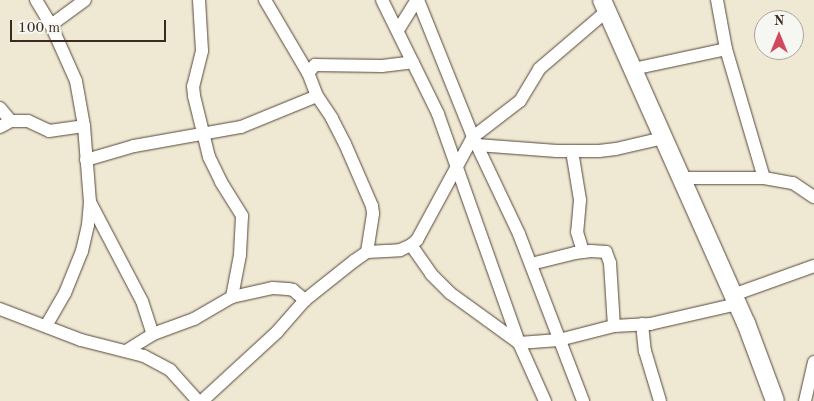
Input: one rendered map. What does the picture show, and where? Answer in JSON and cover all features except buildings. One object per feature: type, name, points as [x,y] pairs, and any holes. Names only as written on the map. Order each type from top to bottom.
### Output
[{"type":"main road","points":[[605,6],[735,299],[775,401]]},
{"type":"street","points":[[36,0],[51,25],[76,81],[84,126],[90,202],[88,225],[82,251],[65,293],[46,326]]},
{"type":"street","points":[[51,25],[85,0]]},
{"type":"street","points":[[199,0],[202,51],[193,86],[202,133],[209,157],[221,182],[242,216],[240,255],[232,297]]},
{"type":"street","points":[[265,0],[308,73],[317,96],[332,118],[372,206],[373,213],[366,252]]},
{"type":"street","points":[[382,0],[438,114],[519,343],[545,401]]},
{"type":"street","points":[[398,30],[417,0]]},
{"type":"street","points":[[417,0],[475,141],[519,234],[558,340],[583,401]]},
{"type":"street","points":[[717,0],[726,49],[764,178]]},
{"type":"street","points":[[202,401],[277,332],[305,300],[366,252],[400,250],[411,245],[416,240],[457,165],[475,141],[520,101],[539,69],[605,6]]},
{"type":"street","points":[[633,69],[726,49]]},
{"type":"street","points":[[308,73],[315,66],[382,66],[413,62]]},
{"type":"street","points":[[86,160],[134,146],[240,127],[317,96]]},
{"type":"street","points":[[0,108],[5,124],[28,120],[49,131],[84,126]]},
{"type":"street","points":[[475,141],[572,151],[616,149],[663,138]]},
{"type":"street","points":[[572,151],[580,200],[577,232],[583,252]]},
{"type":"street","points":[[681,178],[764,178],[793,183],[814,197]]},
{"type":"street","points":[[90,202],[142,301],[153,334]]},
{"type":"street","points":[[411,245],[431,274],[450,293],[519,343],[558,340],[614,326],[642,324],[735,299],[814,266]]},
{"type":"street","points":[[531,264],[583,252],[606,252],[610,263],[614,326]]},
{"type":"street","points":[[126,351],[153,334],[194,319],[232,297],[273,288],[293,290],[305,300]]},
{"type":"street","points":[[0,309],[80,340],[144,356],[170,370],[198,401]]},
{"type":"street","points":[[642,324],[645,351],[660,401]]},
{"type":"street","points":[[805,401],[814,362]]}]
